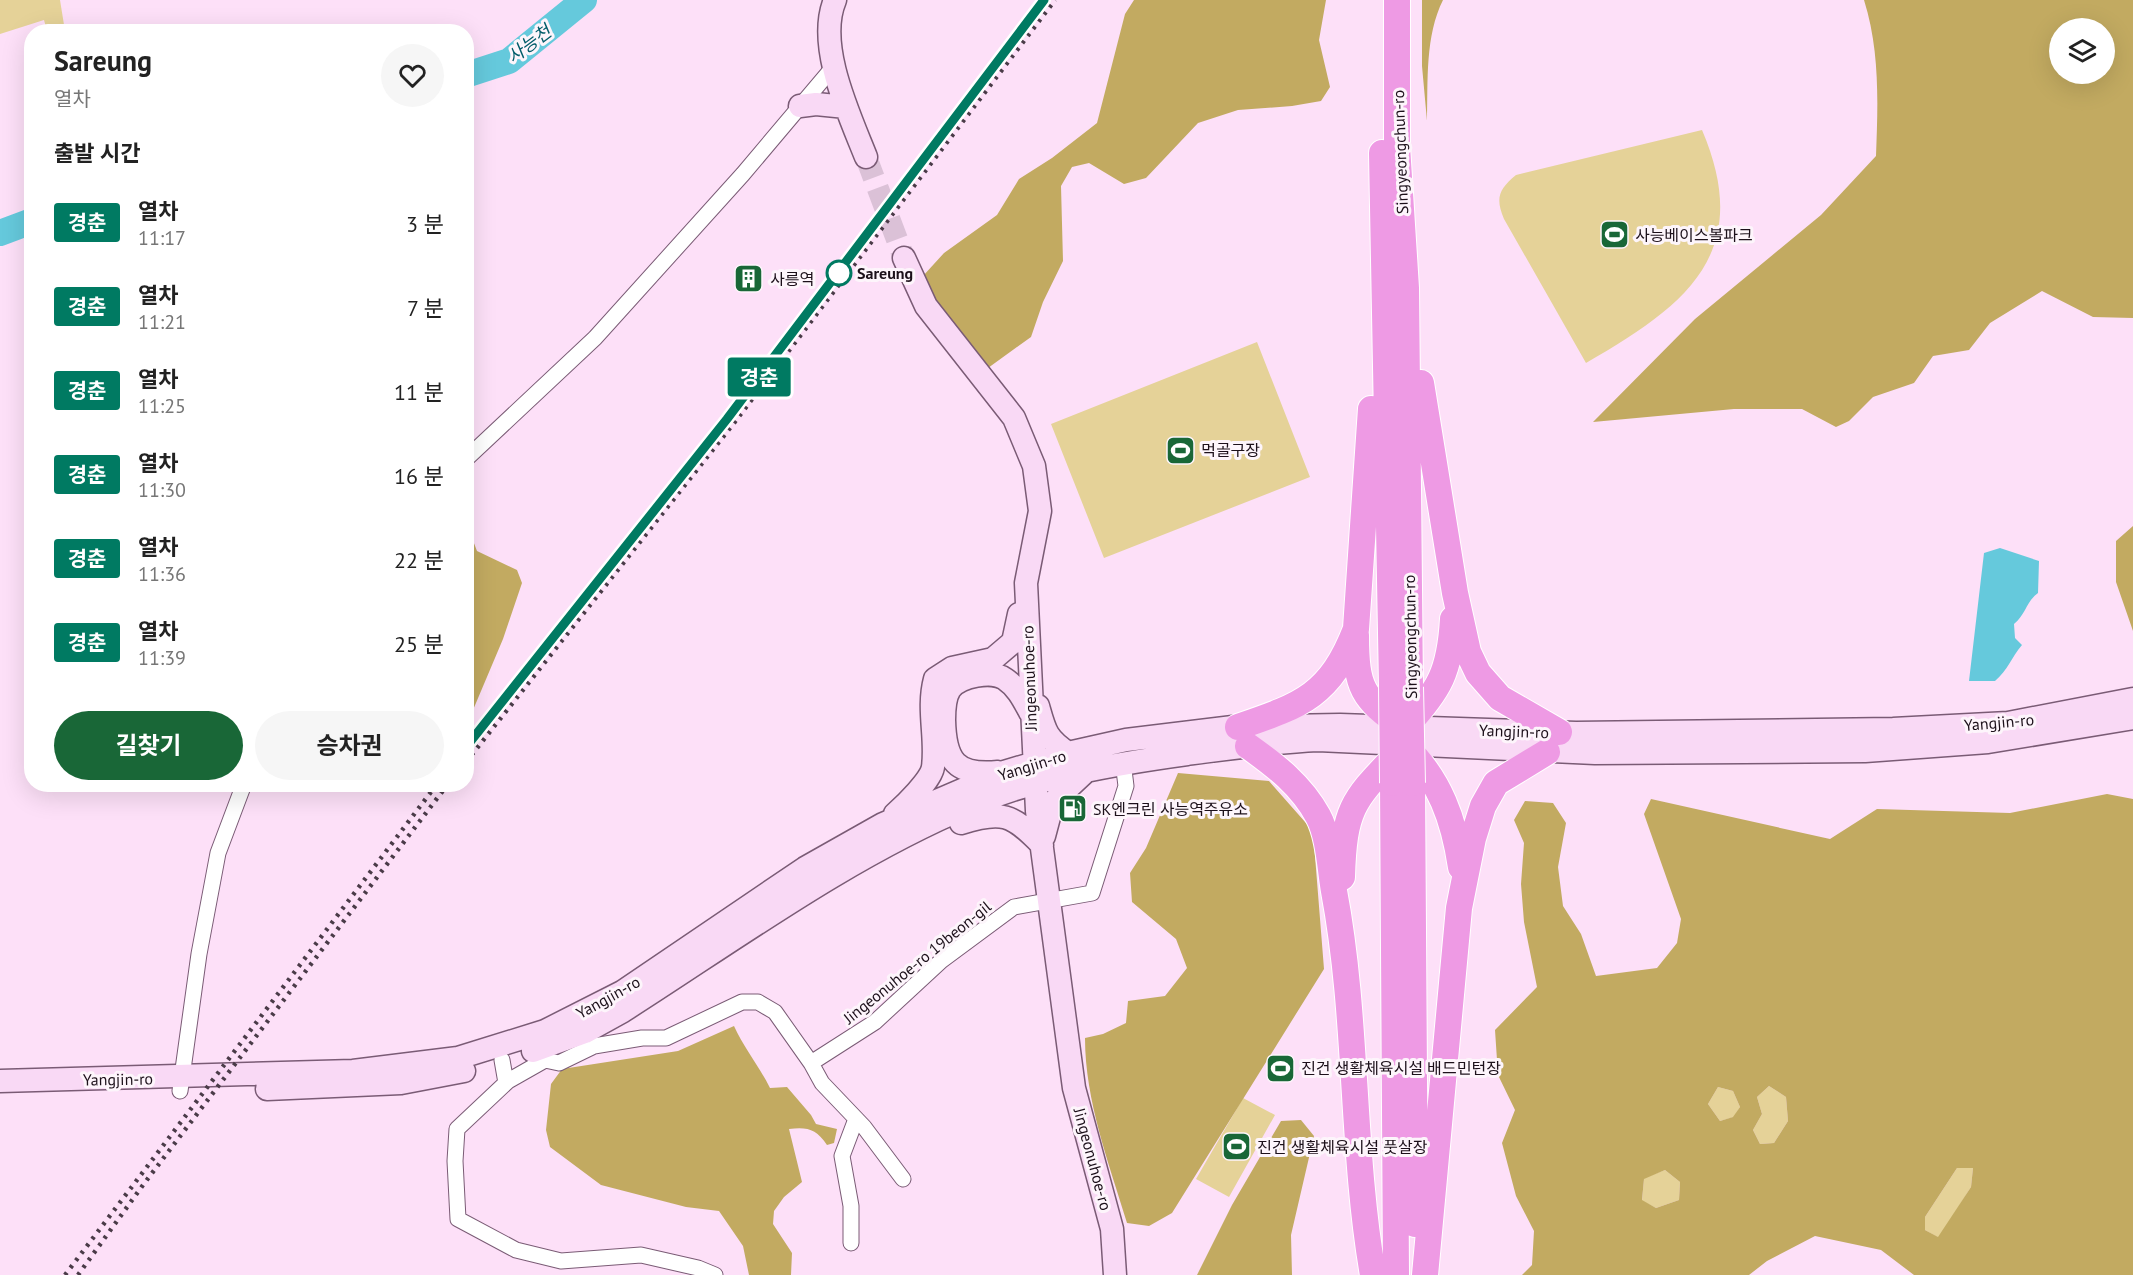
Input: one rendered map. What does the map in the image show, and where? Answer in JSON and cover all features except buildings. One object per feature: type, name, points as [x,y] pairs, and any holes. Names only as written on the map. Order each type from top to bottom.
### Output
[{"type":"highway","name":"Singyeongchun-ro","points":[[1381,0],[1395,289]]},
{"type":"highway","name":"Singyeongchun-ro","points":[[1397,0],[1395,289],[1402,783],[1415,1275]]},
{"type":"highway","points":[[1395,289],[1468,652],[1478,673],[1500,698],[1553,742],[1496,783],[1483,806],[1463,879],[1425,1275]]},
{"type":"highway","points":[[1395,289],[1373,380],[1356,629],[1356,663],[1363,692],[1405,737],[1446,802],[1455,831],[1463,879]]},
{"type":"highway","points":[[1343,950],[1343,848],[1347,819],[1357,796],[1405,737],[1446,674],[1452,639],[1455,593]]},
{"type":"highway","points":[[1356,629],[1346,654],[1325,684],[1292,709],[1243,736],[1302,790],[1319,818],[1343,950],[1351,1023],[1362,1198],[1373,1275]]},
{"type":"highway","name":"Singyeongchun-ro","points":[[1396,1275],[1402,783]]},
{"type":"main road","points":[[835,0],[829,24],[835,65],[846,108],[866,157]]},
{"type":"main road","points":[[800,106],[816,104],[846,108]]},
{"type":"main road","name":"Jingeonuhoe-ro","points":[[904,258],[926,306],[1014,418],[1034,465],[1040,511],[1026,583],[1034,773],[1074,1088],[1112,1228],[1115,1275]]},
{"type":"main road","points":[[883,824],[908,802],[933,770],[931,695],[935,679],[952,669],[993,659],[1013,642],[1026,583]]},
{"type":"main road","points":[[1028,673],[1045,732],[1052,742],[1068,753]]},
{"type":"main road","points":[[1004,772],[976,774],[958,767],[948,755],[944,741],[946,699],[957,683],[971,677],[984,675],[1004,677],[1020,693],[1030,713]]},
{"type":"main road","name":"Yangjin-ro","points":[[1553,742],[1719,733],[2008,723],[2133,699]]},
{"type":"main road","name":"Yangjin-ro","points":[[0,1081],[341,1087],[401,1083],[465,1071],[502,1060],[585,1032],[623,1011],[849,867],[1034,773],[1068,753],[1126,740],[1243,736],[1340,725],[1405,737],[1865,751],[1989,742],[2133,718]]},
{"type":"main road","name":"Yangjin-ro","points":[[0,1097],[353,1071],[458,1058],[545,1031],[622,992],[805,868],[883,824],[1004,772],[1085,771],[1243,736]]},
{"type":"main road","points":[[1042,845],[1053,802],[1085,771]]},
{"type":"main road","points":[[916,832],[935,831],[986,816],[1005,815],[1022,824],[1042,845]]},
{"type":"street","points":[[474,451],[595,338],[743,174],[835,65]]},
{"type":"street","name":"Jingeonuhoe-ro 19beon-gil","points":[[812,1063],[876,1022],[941,961],[1014,907],[1050,903],[1092,893],[1126,786],[1123,762]]},
{"type":"street","points":[[181,1084],[199,954],[218,853],[241,792]]},
{"type":"street","points":[[715,1275],[698,1268],[641,1255],[561,1261],[516,1250],[458,1219],[455,1161],[457,1130],[506,1083],[545,1060],[559,1063],[594,1046],[642,1038],[666,1038],[742,1002],[758,1002],[775,1012],[812,1063],[822,1083],[856,1119],[903,1179]]},
{"type":"street","points":[[502,1060],[506,1083]]},
{"type":"street","points":[[851,1243],[851,1206],[842,1156],[856,1119]]},
{"type":"shaded area","points":[[0,0],[60,0],[64,24],[45,24],[44,20],[24,24],[24,26],[0,34]]},
{"type":"shaded area","points":[[1134,0],[1326,0],[1319,40],[1330,87],[1321,101],[1292,106],[1238,110],[1198,123],[1146,178],[1124,184],[1089,163],[1072,167],[1061,186],[1063,261],[1043,302],[1031,337],[988,368],[932,305],[923,276],[944,253],[997,215],[1019,179],[1052,158],[1097,123],[1125,14]]},
{"type":"shaded area","points":[[1422,0],[1443,0],[1430,44],[1427,121],[1422,66]]},
{"type":"shaded area","points":[[1864,0],[2133,0],[2133,318],[2093,317],[2042,291],[1990,323],[1969,350],[1933,356],[1914,383],[1873,397],[1849,421],[1836,427],[1802,409],[1734,409],[1593,422],[1695,319],[1821,215],[1876,156],[1877,77],[1873,38]]},
{"type":"shaded area","name":"사능베이스볼파크","points":[[1702,130],[1716,173],[1720,211],[1715,243],[1701,272],[1680,297],[1653,320],[1586,363],[1504,219],[1499,200],[1500,194],[1516,175]]},
{"type":"shaded area","name":"먹골구장","points":[[1257,342],[1310,477],[1104,558],[1051,424]]},
{"type":"shaded area","points":[[2133,526],[2133,631],[2116,582],[2116,541]]},
{"type":"shaded area","points":[[474,543],[477,551],[517,570],[522,583],[503,639],[474,708]]},
{"type":"shaded area","points":[[1178,773],[1269,781],[1313,831],[1324,969],[1172,1213],[1149,1226],[1127,1223],[1094,1108],[1086,1062],[1085,1038],[1103,1034],[1126,1023],[1128,1001],[1165,996],[1187,968],[1176,939],[1132,902],[1130,873],[1146,848]]},
{"type":"shaded area","points":[[2107,794],[2133,799],[2133,1275],[1914,1275],[1881,1250],[1815,1236],[1767,1261],[1749,1275],[1522,1275],[1532,1265],[1534,1231],[1516,1196],[1502,1143],[1515,1110],[1498,1075],[1495,1030],[1537,987],[1524,922],[1521,884],[1524,843],[1514,820],[1525,801],[1553,803],[1566,823],[1558,867],[1563,906],[1581,934],[1596,976],[1657,968],[1677,943],[1681,919],[1644,814],[1651,799],[1830,839],[1877,809],[2010,813]],"holes":[[[1769,1086],[1786,1097],[1788,1121],[1774,1143],[1760,1144],[1753,1130],[1762,1114],[1757,1097]],[[1718,1087],[1733,1091],[1740,1107],[1733,1117],[1720,1121],[1708,1104]],[[1957,1168],[1973,1168],[1971,1187],[1938,1237],[1925,1230],[1925,1217]],[[1665,1170],[1680,1182],[1679,1200],[1656,1208],[1642,1200],[1644,1179]]]},
{"type":"shaded area","points":[[734,1026],[770,1088],[787,1087],[816,1124],[837,1129],[834,1143],[827,1145],[819,1135],[811,1130],[789,1129],[802,1182],[784,1197],[774,1211],[773,1224],[792,1253],[791,1275],[749,1275],[743,1246],[719,1211],[686,1207],[601,1185],[550,1147],[546,1130],[551,1084],[562,1069],[678,1051]]},
{"type":"shaded area","points":[[1769,1086],[1786,1097],[1788,1121],[1774,1143],[1760,1144],[1753,1130],[1762,1114],[1757,1097]]},
{"type":"shaded area","points":[[1718,1087],[1733,1091],[1740,1107],[1734,1117],[1720,1121],[1708,1104]]},
{"type":"shaded area","name":"진건 생활체육시설 풋살장","points":[[1243,1098],[1275,1115],[1229,1197],[1196,1179]]},
{"type":"shaded area","points":[[1301,1120],[1314,1136],[1291,1235],[1292,1275],[1197,1275],[1232,1205],[1281,1121]]},
{"type":"shaded area","points":[[1957,1168],[1973,1168],[1971,1187],[1939,1238],[1925,1230],[1925,1217]]},
{"type":"shaded area","points":[[1665,1170],[1680,1182],[1679,1200],[1656,1208],[1642,1201],[1644,1178]]},
{"type":"water","points":[[2000,548],[2039,561],[2038,593],[2014,624],[2015,638],[2022,645],[2003,673],[1995,681],[1969,681],[1984,553]]},
{"type":"waterway","name":"사능천","points":[[474,72],[509,61],[584,0]]},
{"type":"waterway","name":"사능천","points":[[0,233],[24,224]]},
{"type":"tunnel","points":[[866,157],[904,258]]},
{"type":"railway","points":[[474,752],[734,423],[1055,0]]},
{"type":"railway","points":[[474,737],[483,726]]},
{"type":"railway","points":[[65,1275],[431,792]]},
{"type":"railway","points":[[78,1275],[143,1185],[442,792]]},
{"type":"train","name":"경춘","points":[[474,737],[727,419],[950,128],[1044,0]]},
{"type":"place","name":"사능베이스볼파크","points":[[1614,235]]},
{"type":"place","name":"Sareung","points":[[839,273]]},
{"type":"place","name":"사릉역","points":[[749,279]]},
{"type":"place","name":"먹골구장","points":[[1180,450]]},
{"type":"place","name":"SK엔크린 사능역주유소","points":[[1072,809]]},
{"type":"place","name":"진건 생활체육시설 배드민턴장","points":[[1280,1068]]},
{"type":"place","name":"진건 생활체육시설 풋살장","points":[[1236,1147]]}]
